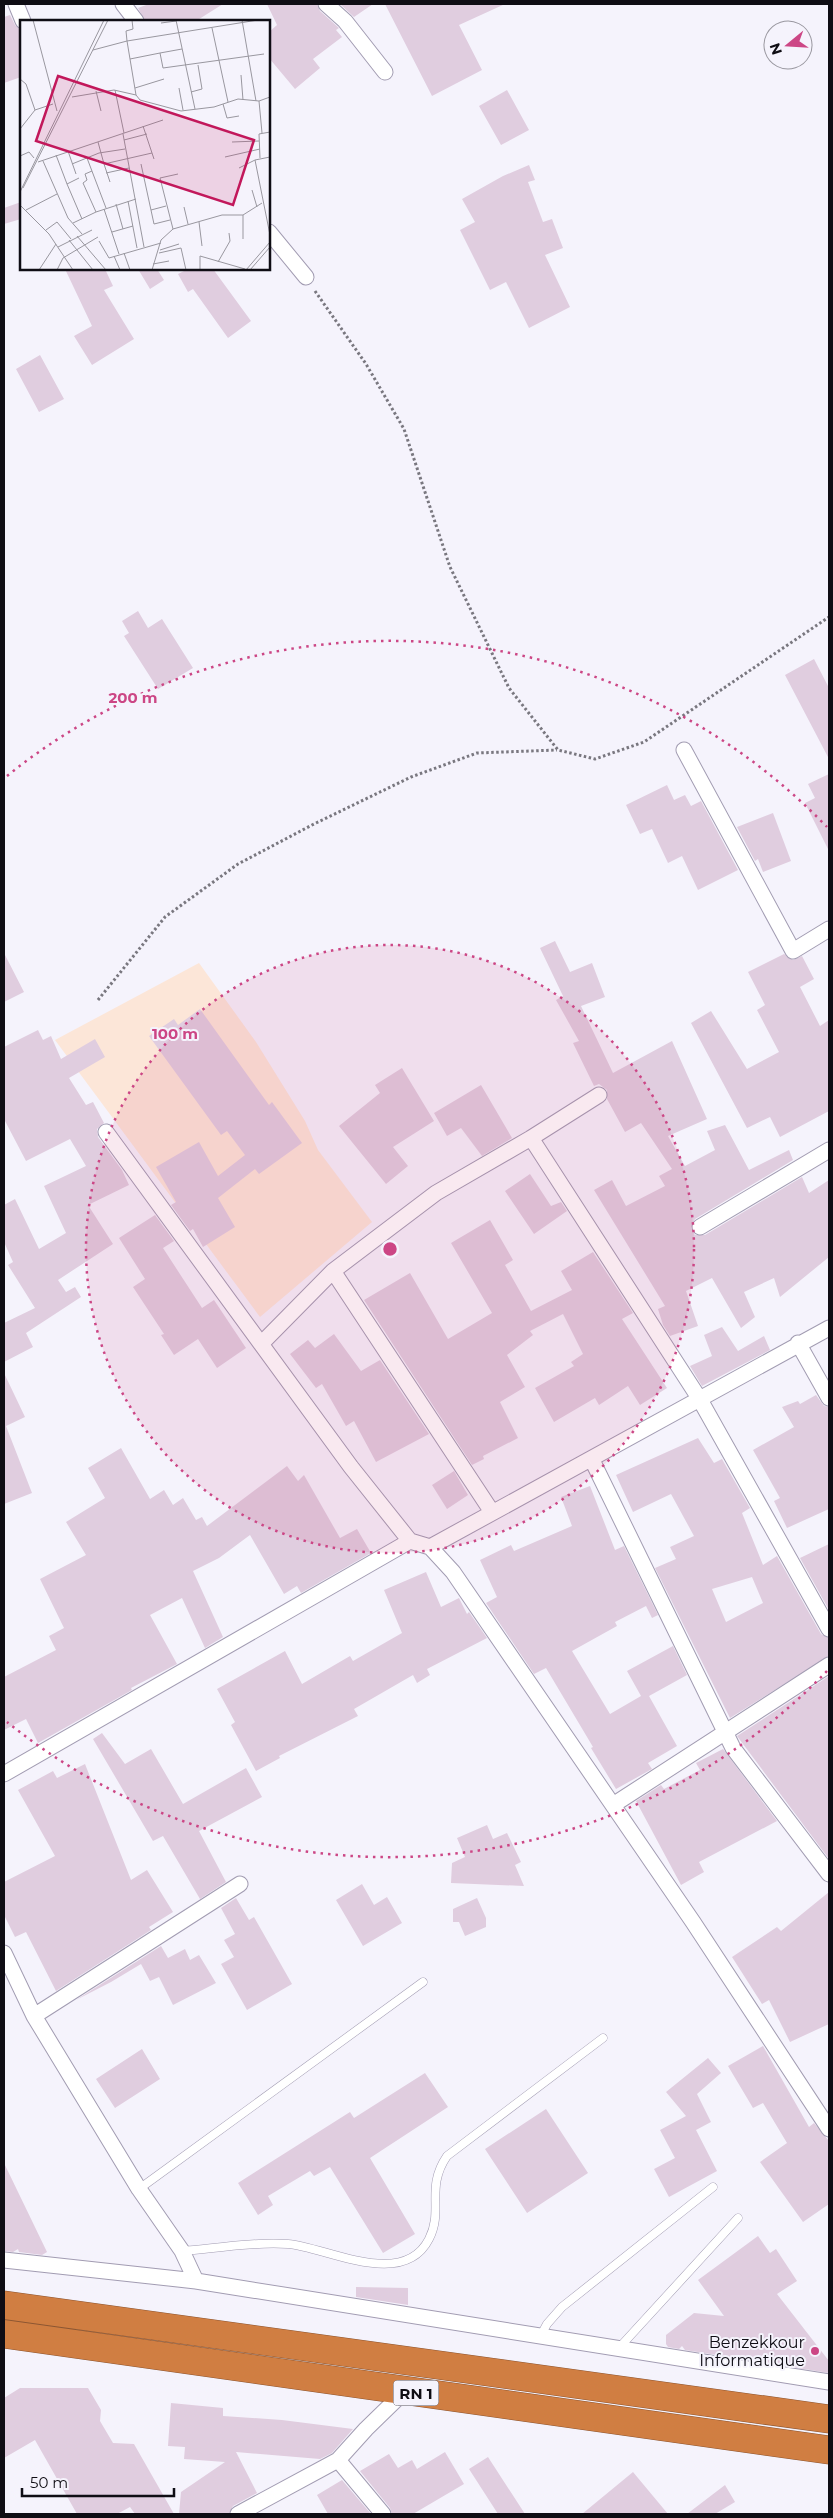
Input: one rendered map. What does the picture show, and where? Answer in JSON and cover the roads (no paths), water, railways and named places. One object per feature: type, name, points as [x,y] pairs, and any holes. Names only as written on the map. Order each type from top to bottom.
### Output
[{"type":"highway","name":"RN 1","points":[[4,2305],[829,2419]]},
{"type":"highway","name":"RN 1","points":[[4,2334],[404,2392],[829,2450]]},
{"type":"street","points":[[16,4],[23,20]]},
{"type":"street","points":[[123,4],[135,20]]},
{"type":"street","points":[[326,4],[345,21],[385,72]]},
{"type":"street","points":[[270,233],[306,277]]},
{"type":"street","points":[[684,750],[794,951],[829,929]]},
{"type":"street","points":[[261,1344],[333,1271],[436,1193],[531,1138],[599,1094]]},
{"type":"street","points":[[106,1132],[351,1467],[410,1541],[430,1547],[464,1587],[828,2123]]},
{"type":"street","points":[[531,1138],[699,1398],[829,1629]]},
{"type":"street","points":[[700,1227],[829,1150]]},
{"type":"street","points":[[333,1271],[492,1512]]},
{"type":"street","points":[[430,1547],[492,1512],[592,1460],[699,1398],[829,1328]]},
{"type":"street","points":[[798,1344],[829,1398]]},
{"type":"street","points":[[592,1460],[733,1748],[829,1873]]},
{"type":"street","points":[[4,1774],[410,1541]]},
{"type":"street","points":[[613,1805],[829,1665]]},
{"type":"street","points":[[34,2016],[240,1884]]},
{"type":"street","points":[[4,1953],[34,2016],[139,2189],[182,2251],[196,2281]]},
{"type":"street","points":[[4,2260],[196,2281],[829,2382]]},
{"type":"street","points":[[238,2514],[338,2460],[404,2392]]},
{"type":"street","points":[[338,2460],[383,2514]]},
{"type":"lane","points":[[139,2189],[423,1982]]},
{"type":"lane","points":[[182,2251],[291,2244],[370,2264],[403,2260],[419,2252],[429,2239],[435,2216],[434,2185],[439,2170],[447,2156],[603,2038]]},
{"type":"lane","points":[[540,2337],[547,2324],[562,2307],[713,2187]]},
{"type":"lane","points":[[618,2349],[738,2218]]},
{"type":"place","name":"Benzekkour Informatique","points":[[815,2351]]}]
